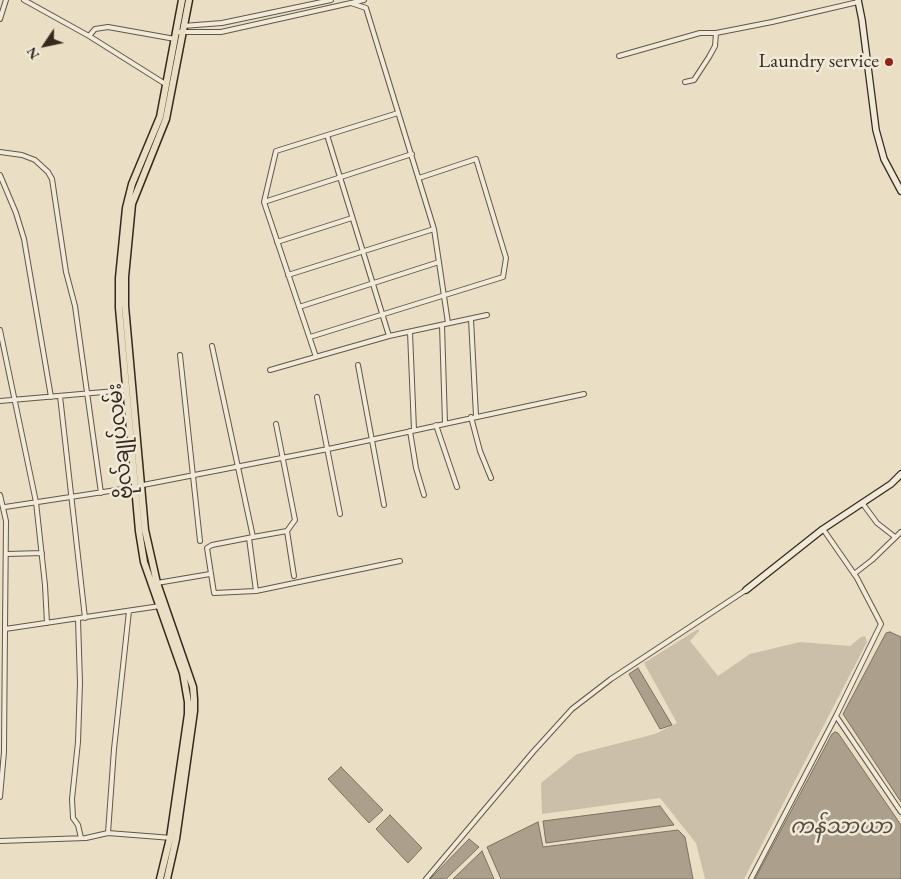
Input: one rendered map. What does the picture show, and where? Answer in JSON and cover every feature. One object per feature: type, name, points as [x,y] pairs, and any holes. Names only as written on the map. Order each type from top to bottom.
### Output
[{"type":"main road","name":"ဗိုလ်ချုပ်လမ်း","points":[[162,605],[144,562],[139,531],[140,486],[125,306],[127,246],[132,204],[166,119],[181,29],[182,0]]},
{"type":"main road","name":"ဗိုလ်ချုပ်လမ်း","points":[[167,879],[188,702],[183,673],[162,605],[145,530],[127,390],[119,308],[119,278],[126,208],[132,184],[160,117],[176,39],[190,0]]},
{"type":"main road","name":"ဗိုလ်ချုပ်လမ်း","points":[[160,879],[173,838]]},
{"type":"street","points":[[0,19],[6,0]]},
{"type":"street","points":[[24,0],[89,36],[167,85]]},
{"type":"street","points":[[181,29],[213,25],[331,0]]},
{"type":"street","points":[[181,29],[212,33],[364,0]]},
{"type":"street","points":[[619,56],[700,33],[716,33],[858,1],[876,130],[884,159],[901,191]]},
{"type":"street","points":[[351,3],[366,8],[412,154],[434,229],[448,323]]},
{"type":"street","points":[[304,5],[305,12]]},
{"type":"street","points":[[267,14],[268,21]]},
{"type":"street","points":[[89,36],[95,29],[108,27],[176,39]]},
{"type":"street","points":[[685,82],[694,80],[709,57],[715,46],[716,33]]},
{"type":"street","points":[[316,357],[264,202],[276,151],[398,113]]},
{"type":"street","points":[[327,135],[389,336]]},
{"type":"street","points":[[0,152],[31,158],[51,176],[66,272],[75,306],[101,493]]},
{"type":"street","points":[[264,202],[412,154]]},
{"type":"street","points":[[310,337],[443,298],[503,277],[506,258],[476,159],[419,178]]},
{"type":"street","points":[[0,175],[16,213],[24,239],[51,397]]},
{"type":"street","points":[[276,242],[352,218]]},
{"type":"street","points":[[288,275],[362,250],[434,229]]},
{"type":"street","points":[[299,307],[439,262]]},
{"type":"street","points":[[270,370],[389,336],[486,315]]},
{"type":"street","points":[[470,319],[474,417],[480,451],[491,478]]},
{"type":"street","points":[[442,325],[445,423]]},
{"type":"street","points":[[0,330],[36,502],[47,623]]},
{"type":"street","points":[[410,332],[412,431],[416,468],[424,495]]},
{"type":"street","points":[[212,346],[239,468],[251,537],[256,591]]},
{"type":"street","points":[[180,355],[200,541]]},
{"type":"street","points":[[358,366],[384,505]]},
{"type":"street","points":[[0,401],[127,390]]},
{"type":"street","points":[[5,507],[72,498],[239,468],[584,394]]},
{"type":"street","points":[[60,396],[85,618]]},
{"type":"street","points":[[317,397],[340,514]]},
{"type":"street","points":[[276,424],[295,520],[286,531],[212,545],[207,548],[212,589],[216,594],[256,591],[400,562]]},
{"type":"street","points":[[436,425],[457,487]]},
{"type":"street","points":[[426,879],[533,752],[572,709],[611,679],[746,590],[823,530],[891,484],[901,474]]},
{"type":"street","points":[[0,495],[5,507],[7,554],[4,752],[0,797]]},
{"type":"street","points":[[863,504],[877,523],[895,537]]},
{"type":"street","points":[[751,879],[836,716],[881,624],[854,574],[823,530]]},
{"type":"street","points":[[286,531],[294,576]]},
{"type":"street","points":[[854,574],[872,560],[901,532]]},
{"type":"street","points":[[7,554],[42,553]]},
{"type":"street","points":[[157,583],[210,574]]},
{"type":"street","points":[[5,629],[162,605]]},
{"type":"street","points":[[108,833],[114,749],[129,611]]},
{"type":"street","points":[[78,619],[80,693],[78,742],[72,799],[73,818],[78,825],[81,838]]},
{"type":"street","points":[[836,716],[901,812]]},
{"type":"street","points":[[0,841],[81,838],[108,833],[173,838]]},
{"type":"shaded area","points":[[698,629],[699,631],[690,641],[718,676],[750,654],[800,642],[850,646],[865,636],[867,642],[744,879],[705,879],[696,843],[660,798],[542,814],[541,783],[577,754],[655,734],[677,723],[644,663]]},
{"type":"water","points":[[890,632],[901,637],[901,802],[843,714],[886,633]]},
{"type":"water","points":[[638,668],[672,725],[660,729],[629,674]]},
{"type":"water","name":"ကန်သာယာ","points":[[838,733],[901,825],[901,879],[755,879],[832,734]]},
{"type":"water","points":[[341,767],[383,810],[369,823],[328,779]]},
{"type":"water","points":[[660,806],[674,825],[546,843],[543,821]]},
{"type":"water","points":[[390,815],[422,848],[408,863],[376,829]]},
{"type":"water","points":[[538,822],[543,847],[678,830],[685,837],[693,879],[501,879],[487,847]]},
{"type":"water","points":[[469,839],[479,847],[446,879],[430,879]]},
{"type":"water","points":[[482,851],[494,879],[453,879]]},
{"type":"place","name":"Laundry service","points":[[889,62]]}]
